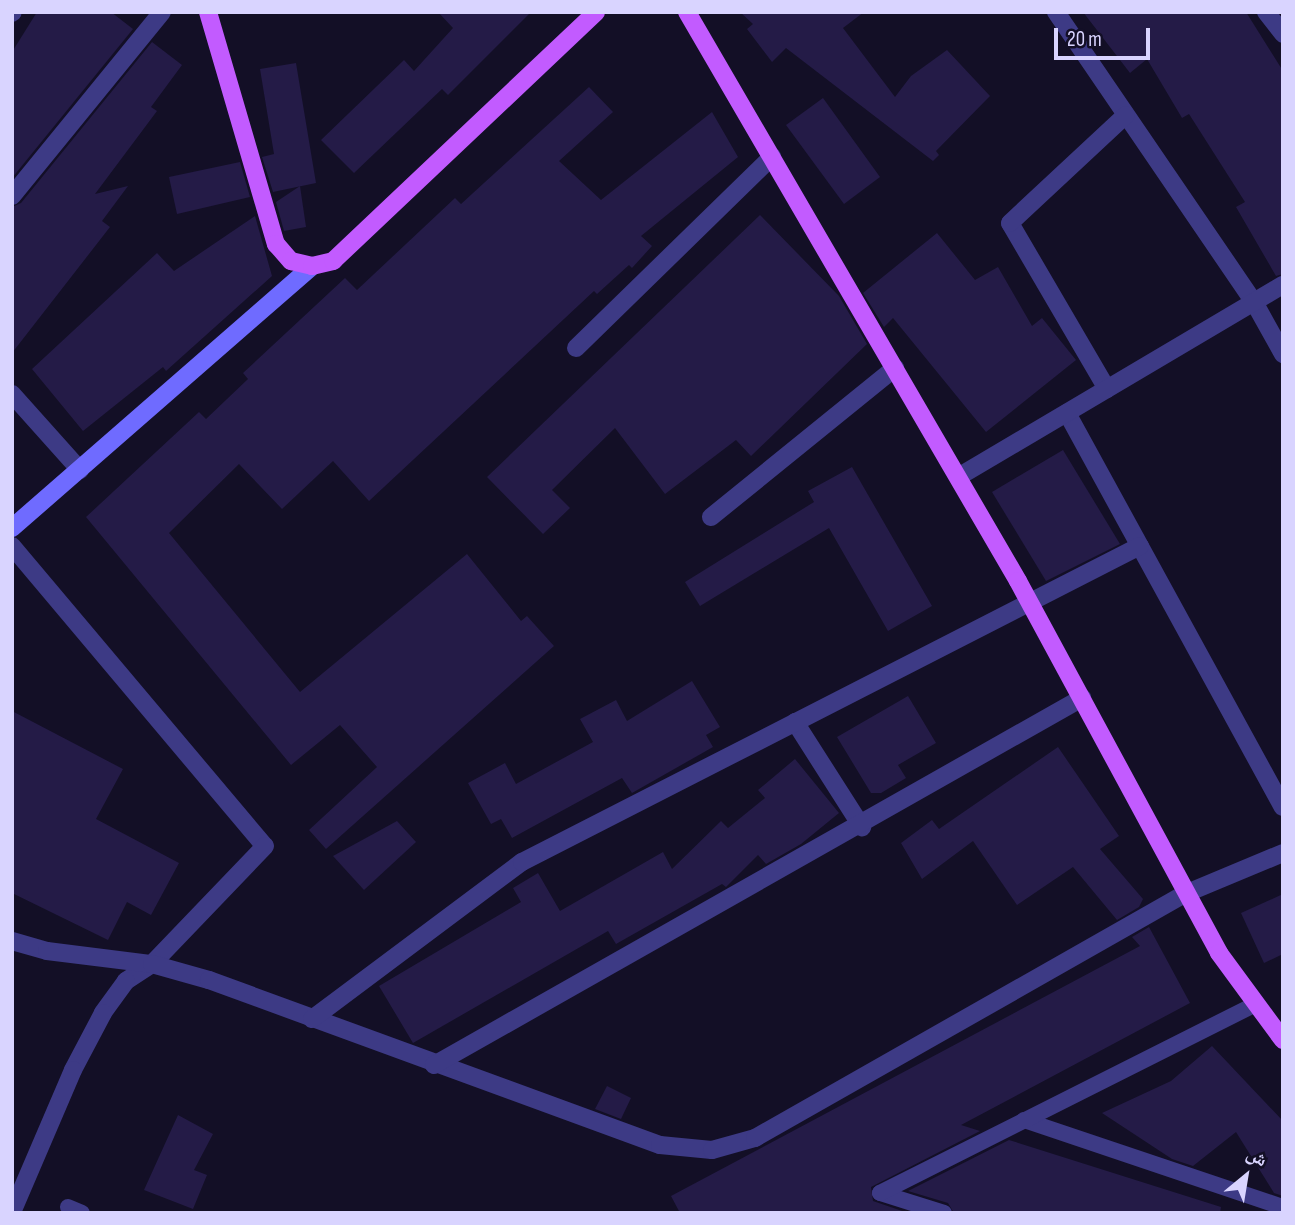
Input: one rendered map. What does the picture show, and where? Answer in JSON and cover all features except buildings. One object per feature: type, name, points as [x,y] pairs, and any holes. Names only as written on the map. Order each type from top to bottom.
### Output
[{"type":"main road","points":[[208,12],[276,244],[291,261],[312,266],[333,261],[596,12]]},
{"type":"main road","points":[[687,12],[1029,602],[1219,953],[1283,1040]]},
{"type":"street","points":[[12,196],[162,12]]},
{"type":"street","points":[[1266,12],[1283,34]]},
{"type":"street","points":[[1057,13],[1254,302],[1283,354]]},
{"type":"street","points":[[1107,389],[1010,223],[1126,115]]},
{"type":"street","points":[[576,348],[772,158]]},
{"type":"street","points":[[12,528],[312,266]]},
{"type":"street","points":[[958,477],[1283,285]]},
{"type":"street","points":[[710,517],[895,368]]},
{"type":"street","points":[[12,394],[80,470]]},
{"type":"street","points":[[1067,412],[1283,807]]},
{"type":"street","points":[[312,1020],[522,862],[1140,545]]},
{"type":"street","points":[[12,546],[265,846],[152,964],[127,981],[103,1013],[73,1070],[12,1212]]},
{"type":"street","points":[[434,1065],[862,827],[1082,698]]},
{"type":"street","points":[[795,722],[862,827]]},
{"type":"street","points":[[12,941],[47,951],[152,964],[209,980],[434,1065],[660,1145],[712,1150],[755,1138],[1187,893],[1283,853]]},
{"type":"lane","points":[[944,1213],[880,1193],[1256,1004]]},
{"type":"lane","points":[[1024,1120],[1283,1208]]}]
